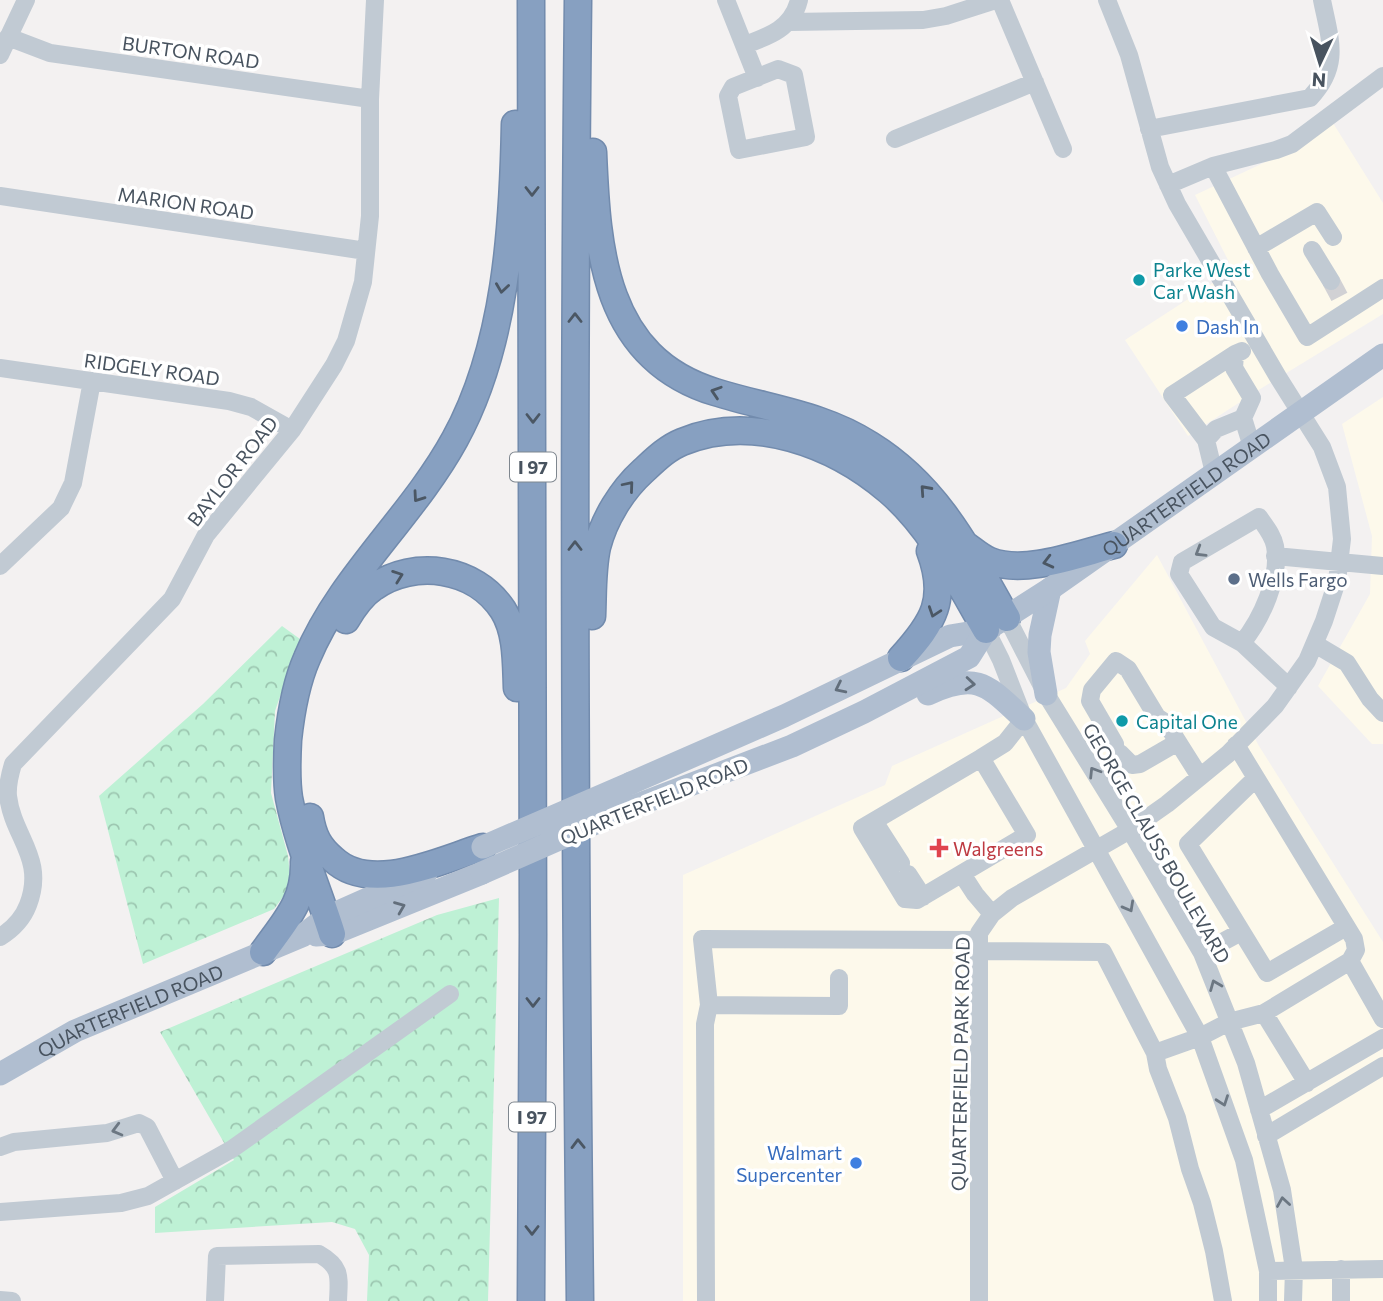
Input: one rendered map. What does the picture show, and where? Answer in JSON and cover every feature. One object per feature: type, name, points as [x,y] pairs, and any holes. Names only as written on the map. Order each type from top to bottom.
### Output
[{"type":"highway","points":[[338,923],[289,797],[286,763],[296,690],[306,659],[340,599],[412,505],[456,437],[486,363],[496,328],[512,183],[518,0]]},
{"type":"highway","name":"I 97","points":[[530,0],[533,934],[531,1301]]},
{"type":"highway","name":"I 97","points":[[578,0],[575,263],[575,933],[581,1301]]},
{"type":"highway","points":[[586,0],[594,180],[602,260],[622,319],[638,343],[660,365],[684,380],[713,392],[813,417],[842,428],[895,461],[940,507],[965,545],[997,624]]},
{"type":"highway","points":[[575,933],[597,545],[621,496],[659,457],[679,443],[699,436],[718,431],[739,430],[771,433],[825,450],[859,468],[890,492],[920,523],[997,624]]},
{"type":"highway","points":[[901,658],[923,635],[936,610],[938,596],[936,567],[920,523]]},
{"type":"highway","points":[[965,545],[989,561],[1020,566],[1037,565],[1114,545]]},
{"type":"highway","points":[[263,952],[297,903],[302,891],[311,849],[311,825],[303,761],[306,729],[313,694],[334,638],[360,599],[373,588],[393,577],[421,571],[452,573],[473,582],[503,610],[512,633],[533,934]]},
{"type":"highway","points":[[311,849],[353,872],[378,876],[483,860]]},
{"type":"main road","name":"QUARTERFIELD ROAD","points":[[0,1074],[75,1031],[483,860],[792,746],[970,657],[997,624],[1051,589],[1383,355]]},
{"type":"main road","points":[[1046,694],[1039,652],[1040,635],[1051,589]]},
{"type":"main road","name":"QUARTERFIELD ROAD","points":[[483,860],[631,783],[784,716],[901,658],[950,636],[997,624]]},
{"type":"main road","points":[[792,746],[860,731],[951,683],[981,684],[1024,719]]},
{"type":"street","points":[[0,55],[26,0]]},
{"type":"street","name":"BAYLOR ROAD","points":[[0,937],[17,924],[25,912],[34,883],[34,869],[8,797],[6,762],[172,599],[206,535],[292,430],[334,365],[346,341],[363,282],[370,216],[370,99],[375,0]]},
{"type":"street","points":[[726,0],[757,78]]},
{"type":"street","points":[[745,45],[766,38],[789,22],[799,0]]},
{"type":"street","points":[[789,22],[923,20],[958,13],[998,0],[1063,149]]},
{"type":"street","name":"QUARTERFIELD PARK ROAD","points":[[979,1301],[979,933],[992,914],[1012,898],[1130,830],[1167,804],[1236,746],[1275,706],[1307,661],[1315,644],[1337,581],[1340,561],[1342,539],[1337,487],[1322,447],[1177,204],[1149,129],[1129,55],[1107,0]]},
{"type":"street","points":[[1149,129],[1310,98],[1329,73],[1331,55],[1322,0]]},
{"type":"street","name":"BURTON ROAD","points":[[8,37],[50,53],[370,99]]},
{"type":"street","points":[[778,69],[794,75],[806,137],[739,149],[729,96],[733,88],[757,78],[778,69]]},
{"type":"street","points":[[1168,184],[1213,166],[1292,144],[1383,76]]},
{"type":"street","points":[[895,139],[1035,82]]},
{"type":"street","points":[[1213,166],[1307,337],[1344,305],[1383,288]]},
{"type":"street","name":"MARION ROAD","points":[[0,196],[366,251]]},
{"type":"street","points":[[1256,248],[1317,212],[1333,237]]},
{"type":"street","points":[[1312,250],[1331,281]]},
{"type":"street","points":[[1214,473],[1206,440],[1172,395],[1258,343]]},
{"type":"street","points":[[1235,355],[1234,368],[1252,398],[1243,418],[1252,447]]},
{"type":"street","name":"RIDGELY ROAD","points":[[0,368],[229,401],[251,407],[292,430]]},
{"type":"street","points":[[0,566],[61,509],[73,483],[92,381]]},
{"type":"street","points":[[1206,440],[1216,429],[1243,418]]},
{"type":"street","points":[[1242,643],[1256,625],[1272,583],[1275,556],[1273,540],[1259,517],[1182,562],[1179,574],[1207,620],[1218,631],[1242,643],[1289,687]]},
{"type":"street","points":[[1275,556],[1383,566]]},
{"type":"street","points":[[997,624],[1001,660],[1024,719],[1200,1037],[1244,1160],[1268,1271],[1268,1301]]},
{"type":"street","name":"GEORGE CLAUSS BOULEVARD","points":[[997,624],[1046,694],[1202,953],[1245,1063],[1282,1190],[1294,1269],[1293,1301]]},
{"type":"street","points":[[1315,644],[1347,663],[1370,699],[1383,713]]},
{"type":"street","points":[[1178,742],[1140,764],[1132,765],[1118,748],[1090,701],[1092,690],[1115,661],[1128,669],[1157,716],[1166,723],[1178,742],[1200,777]]},
{"type":"street","points":[[981,758],[1027,835],[923,897],[912,901],[905,899],[862,828],[1005,743],[1024,719]]},
{"type":"street","points":[[1155,1053],[1200,1037],[1229,1022],[1264,1013],[1350,961],[1356,950],[1356,944],[1346,927],[1236,746]]},
{"type":"street","points":[[1256,778],[1188,844],[1241,932],[1266,973],[1346,927]]},
{"type":"street","points":[[874,821],[923,897]]},
{"type":"street","points":[[962,874],[992,914]]},
{"type":"street","points":[[1202,953],[1241,932]]},
{"type":"street","points":[[706,1301],[705,1024],[709,1005],[702,939],[979,945],[1103,952],[1155,1053],[1202,1203],[1223,1301]]},
{"type":"street","points":[[1350,961],[1383,1019]]},
{"type":"street","points":[[709,1005],[839,1006],[839,978]]},
{"type":"street","points":[[0,1212],[121,1203],[148,1196],[232,1149],[450,994]]},
{"type":"street","points":[[1264,1013],[1307,1083]]},
{"type":"street","points":[[1259,1110],[1383,1038]]},
{"type":"street","points":[[1266,1136],[1383,1066]]},
{"type":"street","points":[[0,1147],[14,1142],[107,1133],[139,1123],[147,1127],[174,1181]]},
{"type":"street","points":[[215,1301],[217,1256],[318,1254],[332,1261],[339,1276],[338,1301]]},
{"type":"street","points":[[1340,1269],[1341,1301]]},
{"type":"street","points":[[1268,1271],[1383,1269]]},
{"type":"street","points":[[0,1300],[12,1301]]},
{"type":"shaded area","points":[[1333,123],[1383,203],[1383,314],[1188,436],[1125,340],[1233,270],[1195,195],[1276,157]]},
{"type":"shaded area","points":[[1383,397],[1383,744],[1372,744],[1318,686],[1370,594],[1372,536],[1342,424]]},
{"type":"shaded area","points":[[1157,555],[1259,746],[1383,942],[1383,1301],[683,1301],[683,875],[885,785],[892,766],[1066,688],[1090,654],[1085,641]]},
{"type":"green space","points":[[282,626],[300,639],[275,711],[271,793],[288,856],[291,886],[274,909],[143,964],[99,796],[203,704]]},
{"type":"green space","points":[[499,898],[488,1301],[367,1301],[369,1255],[355,1229],[332,1222],[155,1233],[155,1207],[234,1160],[160,1032],[437,915]]},
{"type":"tunnel","points":[[1331,281],[1340,298]]},
{"type":"place","name":"Parke West Car Wash","points":[[1139,280]]},
{"type":"place","name":"Dash In","points":[[1182,326]]},
{"type":"place","name":"Wells Fargo","points":[[1234,579]]},
{"type":"place","name":"Capital One","points":[[1122,721]]},
{"type":"place","name":"Walgreens","points":[[939,848]]},
{"type":"place","name":"Walmart Supercenter","points":[[856,1163]]}]
